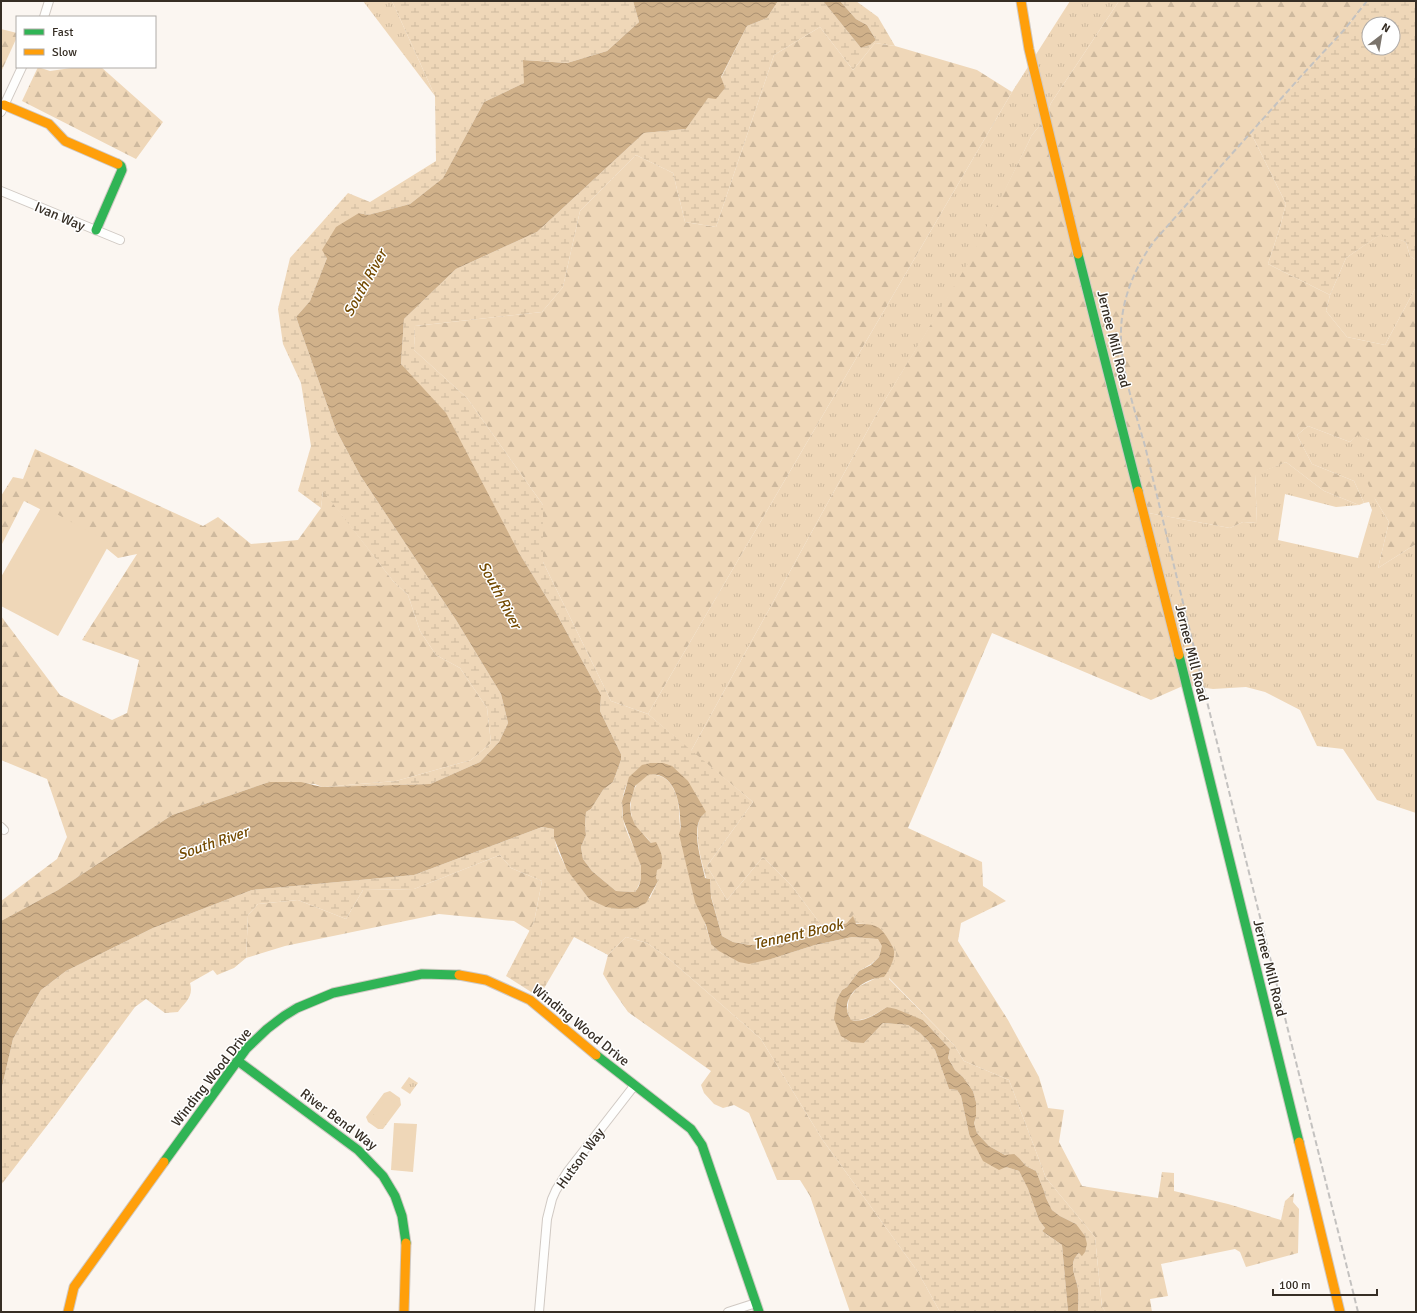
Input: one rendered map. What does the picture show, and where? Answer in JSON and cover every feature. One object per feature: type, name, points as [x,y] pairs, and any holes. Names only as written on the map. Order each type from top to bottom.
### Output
[{"type":"street","points":[[44,16],[49,1]]},
{"type":"street","name":"Jernee Mill Road","points":[[1021,1],[1028,49],[1064,198],[1313,1198],[1340,1312]]},
{"type":"street","points":[[22,68],[3,109],[49,124],[65,140],[121,166],[122,170],[96,230]]},
{"type":"street","name":"Ivan Way","points":[[1,191],[120,240]]},
{"type":"street","name":"Winding Wood Drive","points":[[68,1312],[74,1288],[85,1270],[246,1050],[267,1029],[290,1012],[333,993],[426,974],[468,976],[486,980],[518,993],[539,1008],[580,1044],[685,1124],[696,1135],[702,1145],[758,1308]]},
{"type":"street","name":"River Bend Way","points":[[238,1062],[358,1150],[383,1176],[395,1196],[402,1216],[406,1239],[404,1312]]},
{"type":"street","name":"Hutson Way","points":[[539,1312],[547,1219],[554,1194],[568,1171],[634,1086]]},
{"type":"street","points":[[728,1312],[758,1308]]},
{"type":"green space","points":[[363,1],[392,1],[435,96]]},
{"type":"green space","points":[[392,1],[633,1],[639,22],[607,51],[567,63],[524,60],[524,83],[484,102],[443,178],[410,204],[368,215],[359,213],[327,258],[310,301],[296,317],[336,430],[360,475],[456,620],[501,694],[508,723],[499,742],[480,762],[430,784],[322,787],[396,781],[471,760],[491,743],[487,708],[460,668],[436,655],[420,631],[408,595],[393,581],[323,491],[321,508],[298,491],[311,446],[301,383],[283,344],[278,309],[290,258],[348,193],[370,202],[436,161],[435,96]]},
{"type":"green space","points":[[778,1],[823,1],[861,48],[870,45],[876,40],[867,25],[856,19],[840,1],[856,1],[878,17],[895,46],[875,43],[853,70],[820,27],[774,55],[716,227],[685,222],[673,173],[636,155],[580,211],[563,287],[542,312],[415,326],[414,350],[467,398],[543,505],[543,562],[611,701],[648,714],[753,802],[707,866],[727,900],[763,857],[791,885],[822,926],[846,922],[854,914],[858,922],[873,923],[884,930],[896,951],[895,961],[889,979],[954,1045],[964,1061],[1009,1080],[1046,1178],[1095,1237],[1102,1307],[1106,1312],[1078,1312],[1078,1289],[1073,1270],[1075,1257],[1079,1253],[1076,1224],[1052,1210],[1036,1171],[1026,1166],[1020,1159],[1005,1155],[989,1146],[977,1133],[974,1123],[976,1117],[976,1102],[973,1091],[963,1077],[955,1070],[948,1058],[950,1049],[923,1020],[887,1007],[865,1019],[851,1020],[847,1011],[849,998],[858,987],[878,977],[894,950],[865,924],[847,923],[816,935],[750,945],[733,942],[722,936],[711,896],[710,879],[706,878],[700,857],[697,833],[700,818],[705,811],[650,763],[642,767],[630,778],[626,785],[622,802],[624,825],[642,869],[641,879],[635,892],[616,891],[592,871],[583,859],[581,847],[586,835],[586,812],[591,809],[603,790],[613,782],[621,760],[621,754],[600,711],[601,695],[555,611],[401,364],[404,319],[456,269],[537,232],[644,133],[686,129],[721,78],[747,26],[767,18]]},
{"type":"green space","points":[[1070,1],[1119,1],[1051,103],[1045,119],[1032,135],[971,260],[880,408],[691,751],[648,714],[1012,92]]},
{"type":"green space","points":[[1119,1],[1367,1],[1344,30],[1251,133],[1286,204],[1268,264],[1330,295],[1326,311],[1347,337],[1385,345],[1416,287],[1416,544],[1378,568],[1389,522],[1375,499],[1360,467],[1369,440],[1358,435],[1350,442],[1308,426],[1297,435],[1312,464],[1354,481],[1364,503],[1359,505],[1324,491],[1286,462],[1255,475],[1257,523],[1243,522],[1230,528],[1143,512],[1185,685],[1151,700],[992,633],[908,828],[982,862],[983,886],[1006,901],[961,923],[958,941],[1008,1020],[1039,1077],[1048,1108],[1064,1110],[1059,1142],[1082,1186],[1158,1198],[1162,1172],[1174,1173],[1174,1191],[1228,1204],[1281,1220],[1285,1201],[1294,1193],[1293,1202],[1299,1209],[1298,1253],[1246,1267],[1240,1252],[1235,1249],[1161,1264],[1168,1296],[1150,1299],[1152,1312],[1106,1312],[1102,1307],[1095,1237],[1046,1178],[1009,1080],[964,1061],[954,1045],[889,978],[892,968],[865,922],[846,922],[822,926],[791,885],[763,857],[727,900],[707,866],[753,802],[691,751],[880,408],[970,260],[1032,135],[1045,119],[1051,103]]},
{"type":"green space","points":[[1367,1],[1416,1],[1416,260],[1410,256],[1406,242],[1381,234],[1346,258],[1330,295],[1268,264],[1286,204],[1251,133],[1344,30]]},
{"type":"green space","points":[[820,27],[853,70],[875,43],[895,46],[977,70],[1012,92],[648,714],[611,701],[543,562],[543,505],[467,398],[414,350],[415,326],[542,312],[563,287],[580,211],[636,155],[673,173],[685,222],[716,227],[774,55]]},
{"type":"green space","points":[[1,29],[16,33],[16,39],[1,72]]},
{"type":"green space","points":[[38,68],[50,71],[71,68],[102,68],[163,122],[136,159],[22,101]]},
{"type":"green space","points":[[1382,233],[1406,242],[1410,256],[1416,260],[1416,287],[1385,345],[1347,337],[1326,311],[1330,295],[1346,258]]},
{"type":"green space","points":[[1308,426],[1350,442],[1358,434],[1369,440],[1375,499],[1389,522],[1378,568],[1416,544],[1416,813],[1377,800],[1343,749],[1317,746],[1300,710],[1265,692],[1246,687],[1213,689],[1185,685],[1143,512],[1230,528],[1243,522],[1257,523],[1255,474],[1286,462],[1324,491],[1359,505],[1336,507],[1285,494],[1278,540],[1358,558],[1372,510],[1369,502],[1364,503],[1354,481],[1312,464],[1297,435]]},
{"type":"green space","points":[[35,449],[203,526],[218,517],[251,544],[298,540],[321,508],[323,490],[393,581],[408,595],[420,631],[436,655],[460,668],[487,708],[491,743],[471,760],[396,781],[322,787],[315,784],[269,782],[172,815],[58,890],[1,921],[1,901],[57,859],[67,837],[47,779],[1,760],[1,616],[60,695],[112,720],[127,713],[139,660],[82,640],[137,554],[118,558],[89,534],[24,501],[1,546],[1,496],[13,477],[23,479]]},
{"type":"green space","points":[[42,506],[110,543],[58,636],[1,606],[1,577]]},
{"type":"green space","points":[[651,774],[667,780],[672,786],[676,795],[681,832],[711,944],[771,959],[815,945],[852,937],[878,939],[882,946],[879,957],[859,971],[847,987],[842,990],[837,999],[864,1043],[883,1023],[908,1025],[920,1033],[935,1050],[949,1089],[957,1090],[961,1096],[969,1134],[1006,1167],[1019,1171],[1028,1189],[1039,1220],[1045,1228],[1042,1231],[1062,1245],[1068,1312],[940,1312],[918,1272],[822,1139],[761,1039],[668,958],[647,943],[626,937],[608,955],[574,937],[539,997],[506,976],[534,922],[542,881],[511,868],[500,855],[414,889],[363,890],[346,919],[298,900],[258,904],[248,915],[246,958],[234,968],[217,975],[213,970],[190,983],[190,996],[178,1012],[165,1013],[146,999],[135,1007],[56,1114],[1,1185],[1,1091],[13,1039],[41,990],[66,971],[153,928],[252,890],[414,875],[542,827],[554,829],[557,848],[561,857],[589,899],[650,898],[658,881],[656,878],[654,853],[651,842],[638,830],[634,824],[631,802],[632,795],[639,782],[644,777]]},
{"type":"green space","points":[[500,855],[511,868],[542,881],[534,922],[530,931],[514,921],[439,914],[285,946],[246,958],[248,915],[258,904],[298,900],[346,919],[363,890],[414,889]]},
{"type":"green space","points":[[626,937],[647,943],[668,958],[761,1039],[822,1139],[918,1272],[940,1312],[850,1312],[810,1196],[800,1180],[777,1180],[749,1113],[734,1105],[723,1108],[714,1104],[704,1093],[701,1085],[711,1071],[628,1012],[603,974],[608,955]]},
{"type":"green space","points":[[409,1077],[418,1083],[410,1094],[401,1088]]},
{"type":"green space","points":[[390,1091],[400,1098],[401,1105],[383,1129],[378,1129],[368,1122],[366,1117],[384,1093]]},
{"type":"green space","points":[[387,1097],[396,1104],[381,1124],[372,1117]]},
{"type":"green space","points":[[394,1123],[417,1124],[413,1172],[391,1170]]},
{"type":"water","name":"South River","points":[[633,1],[778,1],[767,18],[747,26],[721,77],[725,88],[716,99],[708,98],[686,129],[644,133],[537,232],[456,269],[404,319],[401,364],[446,413],[519,553],[555,611],[601,695],[600,711],[621,754],[621,760],[613,782],[603,790],[591,809],[586,812],[586,835],[581,847],[583,859],[592,871],[616,891],[635,892],[639,886],[641,878],[641,866],[623,819],[622,801],[629,777],[642,765],[650,763],[663,763],[672,766],[688,781],[706,812],[701,817],[698,825],[697,840],[705,878],[710,879],[711,897],[722,936],[733,942],[750,945],[776,942],[816,935],[847,923],[853,916],[856,924],[873,925],[880,929],[894,949],[893,961],[884,977],[865,983],[850,997],[847,1003],[847,1011],[851,1020],[856,1021],[865,1019],[887,1007],[896,1009],[923,1020],[950,1049],[948,1058],[955,1070],[963,1077],[973,1091],[976,1102],[976,1117],[974,1123],[977,1133],[989,1146],[1005,1155],[1014,1154],[1026,1166],[1036,1171],[1052,1210],[1076,1224],[1085,1236],[1087,1244],[1085,1252],[1082,1256],[1079,1253],[1075,1257],[1073,1266],[1078,1289],[1078,1312],[1068,1312],[1062,1245],[1042,1231],[1045,1228],[1039,1220],[1028,1189],[1019,1171],[1006,1167],[999,1170],[983,1161],[969,1134],[961,1096],[957,1090],[949,1089],[935,1050],[928,1041],[920,1033],[908,1025],[883,1023],[864,1043],[851,1042],[841,1036],[834,1019],[837,999],[842,990],[847,987],[859,971],[871,965],[879,957],[882,946],[878,939],[852,937],[815,945],[771,959],[749,964],[739,962],[719,951],[711,944],[706,925],[695,902],[679,834],[681,828],[676,794],[668,781],[663,777],[656,775],[648,775],[635,786],[630,804],[631,815],[635,825],[651,843],[656,842],[662,858],[661,868],[657,870],[656,878],[658,881],[646,903],[636,908],[620,909],[606,907],[589,899],[567,870],[554,838],[554,829],[542,827],[414,875],[252,890],[153,928],[66,971],[41,990],[13,1039],[1,1091],[1,921],[58,890],[172,815],[269,782],[301,782],[322,787],[430,784],[480,762],[499,742],[508,723],[501,694],[456,620],[360,475],[336,430],[296,317],[310,301],[327,258],[322,250],[336,227],[359,213],[368,215],[410,204],[443,178],[484,102],[524,83],[523,60],[567,63],[607,51],[639,22]]},
{"type":"water","points":[[823,1],[840,1],[856,19],[867,25],[876,40],[870,45],[861,48]]},
{"type":"railway","points":[[1358,1312],[1229,793],[1145,446],[1130,392],[1122,352],[1121,325],[1130,286],[1141,262],[1155,240],[1344,30],[1367,1]]},
{"type":"traffic: fast","points":[[96,230],[122,170],[121,166],[118,164]]},
{"type":"traffic: fast","points":[[1078,254],[1138,491]]},
{"type":"traffic: fast","points":[[1179,655],[1299,1142]]},
{"type":"traffic: fast","points":[[164,1162],[246,1049],[267,1029],[284,1016],[297,1008],[333,993],[422,974],[459,975]]},
{"type":"traffic: fast","points":[[596,1055],[691,1129],[702,1145],[759,1312]]},
{"type":"traffic: fast","points":[[238,1061],[358,1150],[383,1176],[395,1196],[402,1216],[406,1243]]},
{"type":"traffic: slow","points":[[1021,1],[1029,49],[1078,254]]},
{"type":"traffic: slow","points":[[4,105],[49,124],[65,141],[118,164]]},
{"type":"traffic: slow","points":[[1138,491],[1179,655]]},
{"type":"traffic: slow","points":[[459,975],[486,980],[530,1000],[596,1055]]},
{"type":"traffic: slow","points":[[1299,1142],[1340,1312]]},
{"type":"traffic: slow","points":[[68,1312],[74,1287],[164,1162]]},
{"type":"traffic: slow","points":[[404,1312],[406,1243]]},
{"type":"water label","name":"Tennent Brook","points":[[798,934]]}]
